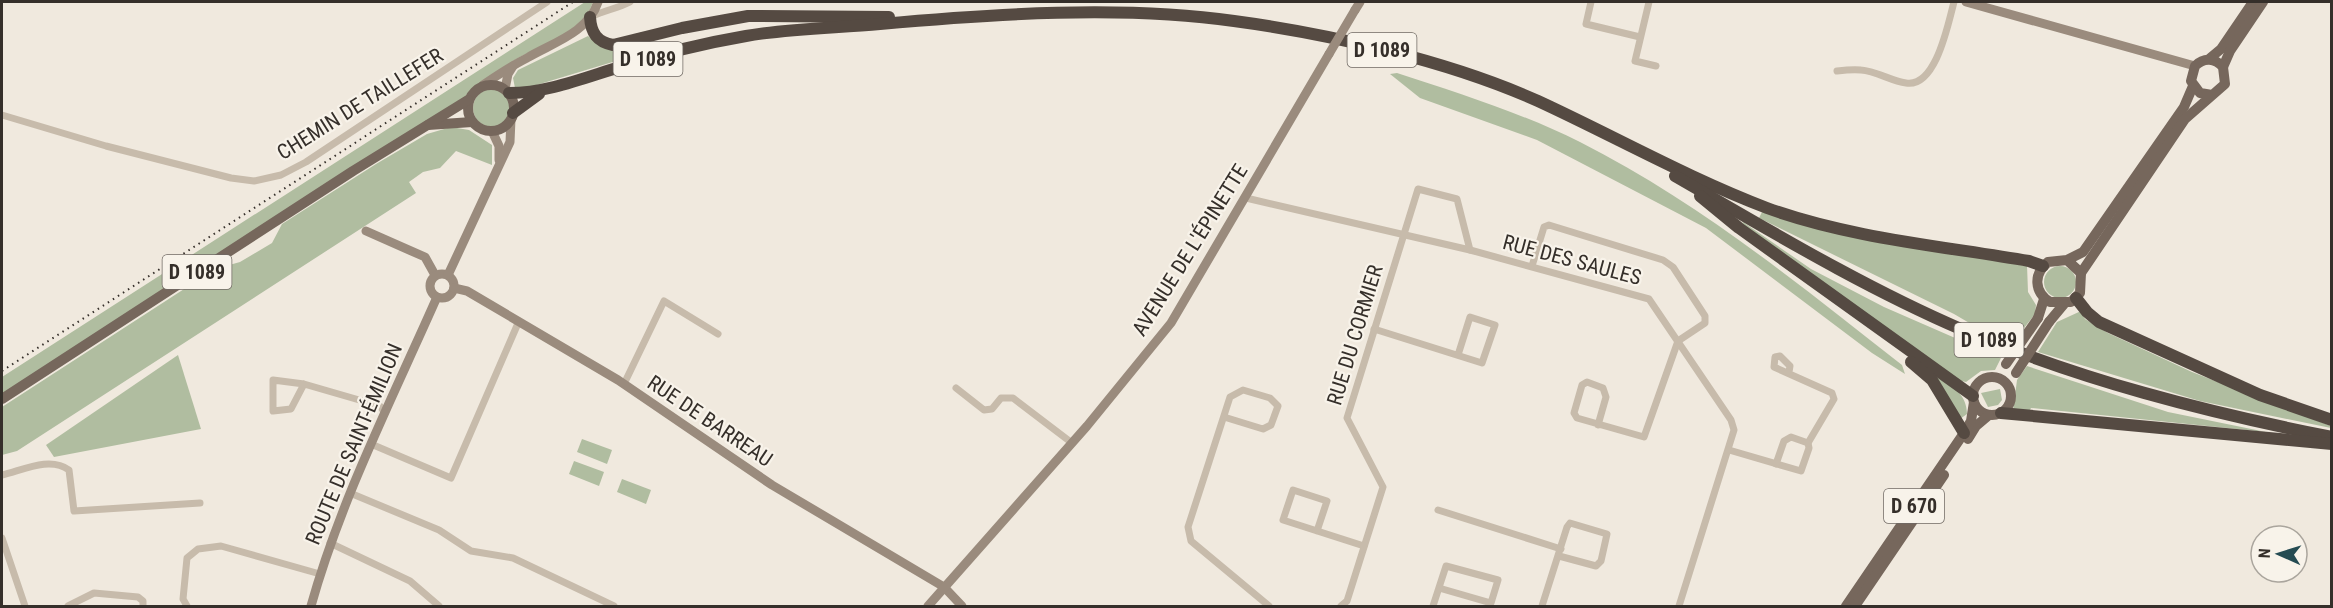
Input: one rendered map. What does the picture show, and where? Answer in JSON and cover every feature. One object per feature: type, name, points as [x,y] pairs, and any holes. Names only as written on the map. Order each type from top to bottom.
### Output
[{"type":"highway","name":"D 1089","points":[[512,116],[528,99],[547,89],[646,59],[750,35],[933,19],[1109,14],[1168,14],[1243,22],[1375,48],[1477,78],[1536,101],[1585,125],[1673,174],[1851,277],[1962,329],[2070,371],[2168,401],[2331,437]]},
{"type":"highway","name":"D 1089","points":[[590,17],[593,33],[602,43],[613,45],[682,28],[748,16],[866,16],[933,19]]},
{"type":"highway","name":"D 1089","points":[[507,91],[547,89]]},
{"type":"highway","points":[[1585,125],[1702,180],[1765,207],[1807,221],[2029,261],[2043,266]]},
{"type":"highway","points":[[1673,174],[1738,228],[1803,273],[1973,399]]},
{"type":"highway","points":[[2076,298],[2099,322],[2260,395],[2331,420]]},
{"type":"highway","points":[[1880,332],[1932,380],[1964,433]]},
{"type":"highway","points":[[1995,414],[2331,444]]},
{"type":"main road","points":[[2212,95],[2200,93],[2193,86],[2190,75],[2195,66],[2209,59],[2221,49],[2253,2]]},
{"type":"main road","points":[[2008,385],[2049,322],[2064,304],[2076,298],[2082,286],[2082,273],[2185,119],[2225,84],[2223,67],[2230,51],[2263,2]]},
{"type":"main road","points":[[2209,59],[2223,67]]},
{"type":"main road","points":[[491,84],[507,91],[512,116],[500,129],[492,131],[478,127],[472,122],[467,108],[468,100],[477,88],[491,84]]},
{"type":"main road","points":[[2064,304],[2050,302],[2040,293],[2037,279],[2043,266],[2054,259],[2067,260],[2083,252],[2184,107],[2193,86]]},
{"type":"main road","name":"D 1089","points":[[2,399],[468,100]]},
{"type":"main road","name":"D 1089","points":[[428,125],[472,122]]},
{"type":"main road","points":[[2067,260],[2082,273]]},
{"type":"main road","points":[[1998,377],[2008,385],[2011,391],[2010,404],[1995,414],[1980,411],[1973,399],[1981,380],[1998,377],[2038,318],[2044,298]]},
{"type":"main road","name":"D 670","points":[[1846,606],[1964,433],[1971,421],[1973,399]]},
{"type":"main road","name":"D 670","points":[[1855,606],[1976,426],[1995,414]]},
{"type":"street","name":"CHEMIN DE TAILLEFER","points":[[2,115],[117,149],[231,178],[254,181],[281,175],[306,162],[547,2]]},
{"type":"street","points":[[590,17],[598,2]]},
{"type":"street","points":[[483,85],[566,38],[590,17],[603,11],[618,9],[630,2]]},
{"type":"street","points":[[1592,2],[1586,24],[1640,37]]},
{"type":"street","points":[[1649,2],[1635,61],[1656,66]]},
{"type":"street","points":[[1837,71],[1862,69],[1908,84],[1920,81],[1929,75],[1954,2]]},
{"type":"street","points":[[1966,2],[2195,66]]},
{"type":"street","name":"AVENUE DE L'ÉPINETTE","points":[[928,606],[1072,443],[1171,324],[1357,6]]},
{"type":"street","points":[[507,91],[508,74],[513,66]]},
{"type":"street","points":[[448,275],[510,142],[512,116]]},
{"type":"street","points":[[492,131],[499,146],[499,163]]},
{"type":"street","name":"RUE DES SAULES","points":[[1403,236],[1418,189],[1457,199],[1470,250]]},
{"type":"street","name":"RUE DES SAULES","points":[[1246,198],[1470,250],[1646,297],[1731,420],[1734,430],[1679,606]]},
{"type":"street","points":[[1532,266],[1544,227],[1549,225],[1663,260],[1673,267],[1705,316],[1705,323],[1678,341],[1644,437],[1598,424],[1577,418],[1574,413],[1582,385],[1587,382],[1604,388],[1606,397],[1598,424]]},
{"type":"street","points":[[366,231],[425,257],[435,276]]},
{"type":"street","name":"RUE DU CORMIER","points":[[1341,606],[1347,601],[1383,487],[1347,418],[1403,236]]},
{"type":"street","points":[[448,275],[453,280],[454,288],[448,297],[437,297],[430,289],[431,281],[435,276],[448,275]]},
{"type":"street","name":"RUE DE BARREAU","points":[[454,288],[468,291],[624,384],[772,485],[944,587],[962,606]]},
{"type":"street","name":"ROUTE DE SAINT-ÉMILION","points":[[311,606],[330,543],[350,493],[437,297]]},
{"type":"street","points":[[624,384],[664,301],[718,334]]},
{"type":"street","points":[[1374,329],[1482,363],[1495,325],[1470,317],[1458,355]]},
{"type":"street","points":[[371,444],[451,478],[519,321]]},
{"type":"street","points":[[1729,450],[1801,471],[1809,448],[1808,443],[1834,399],[1832,393],[1789,372]]},
{"type":"street","points":[[304,384],[291,409],[273,411],[273,380],[304,384],[380,406],[385,412]]},
{"type":"street","points":[[956,388],[984,410],[992,409],[1001,398],[1012,398],[1072,443]]},
{"type":"street","points":[[1224,417],[1263,429],[1270,425],[1278,406],[1270,398],[1243,390],[1230,397],[1188,535],[1191,541],[1269,606]]},
{"type":"street","points":[[1776,464],[1784,441],[1791,437],[1808,443]]},
{"type":"street","points":[[2,475],[49,463],[60,464],[69,470],[74,511],[200,503]]},
{"type":"street","points":[[1317,531],[1327,501],[1293,490],[1283,520],[1317,531],[1364,546]]},
{"type":"street","points":[[350,493],[439,530],[471,551],[513,558],[615,606]]},
{"type":"street","points":[[1438,510],[1560,553],[1596,566],[1601,561],[1606,534],[1570,523],[1560,553],[1542,606]]},
{"type":"street","points":[[2,538],[25,606]]},
{"type":"street","points":[[330,543],[410,581],[439,606]]},
{"type":"street","points":[[187,606],[183,599],[187,558],[198,549],[221,546],[320,574]]},
{"type":"street","points":[[1433,606],[1446,566],[1498,580],[1491,603],[1439,588]]},
{"type":"street","points":[[68,606],[94,593],[138,597],[143,601],[142,606]]},
{"type":"green space","points":[[585,2],[593,2],[588,14],[570,31],[510,63],[494,76],[476,86],[465,97],[2,394],[2,377]]},
{"type":"green space","points":[[588,36],[602,47],[647,42],[649,51],[520,90],[515,88],[513,78],[518,70]]},
{"type":"green space","points":[[1397,73],[1536,122],[1623,165],[1665,190],[1747,246],[1902,365],[1905,374],[1872,353],[1706,228],[1537,140],[1420,98],[1390,74]]},
{"type":"green space","points":[[492,89],[505,95],[511,108],[505,121],[492,127],[479,121],[473,108],[479,95]]},
{"type":"green space","points":[[451,127],[469,130],[492,145],[492,165],[456,151],[440,168],[423,172],[409,182],[416,193],[17,451],[2,455],[2,407],[215,269],[240,262],[272,243],[282,224],[376,164],[427,134]]},
{"type":"green space","points":[[1762,212],[2027,265],[2028,292],[2036,305],[2035,314],[2013,342],[1983,331],[1954,314],[1759,218]]},
{"type":"green space","points":[[1743,222],[1811,269],[1884,307],[2001,358],[1995,370],[1981,371],[1966,382],[1957,380],[1741,226]]},
{"type":"green space","points":[[2060,266],[2071,271],[2076,282],[2071,293],[2060,298],[2049,293],[2044,282],[2049,271]]},
{"type":"green space","points":[[2081,311],[2085,319],[2108,333],[2192,372],[2331,426],[2331,428],[2200,401],[2038,352],[2057,322]]},
{"type":"green space","points":[[178,355],[201,429],[54,457],[46,445]]},
{"type":"green space","points":[[2027,366],[2168,412],[2266,432],[2031,408],[2029,412],[2013,411],[2017,380]]},
{"type":"green space","points":[[1936,376],[1958,391],[1964,401],[1967,414],[1960,419]]},
{"type":"green space","points":[[2000,389],[2002,400],[1998,405],[1988,407],[1981,393]]},
{"type":"green space","points":[[582,439],[612,450],[607,464],[577,452]]},
{"type":"green space","points":[[574,461],[604,472],[599,486],[569,474]]},
{"type":"green space","points":[[622,479],[651,490],[646,504],[617,492]]},
{"type":"railway","points":[[2,371],[573,2]]}]
